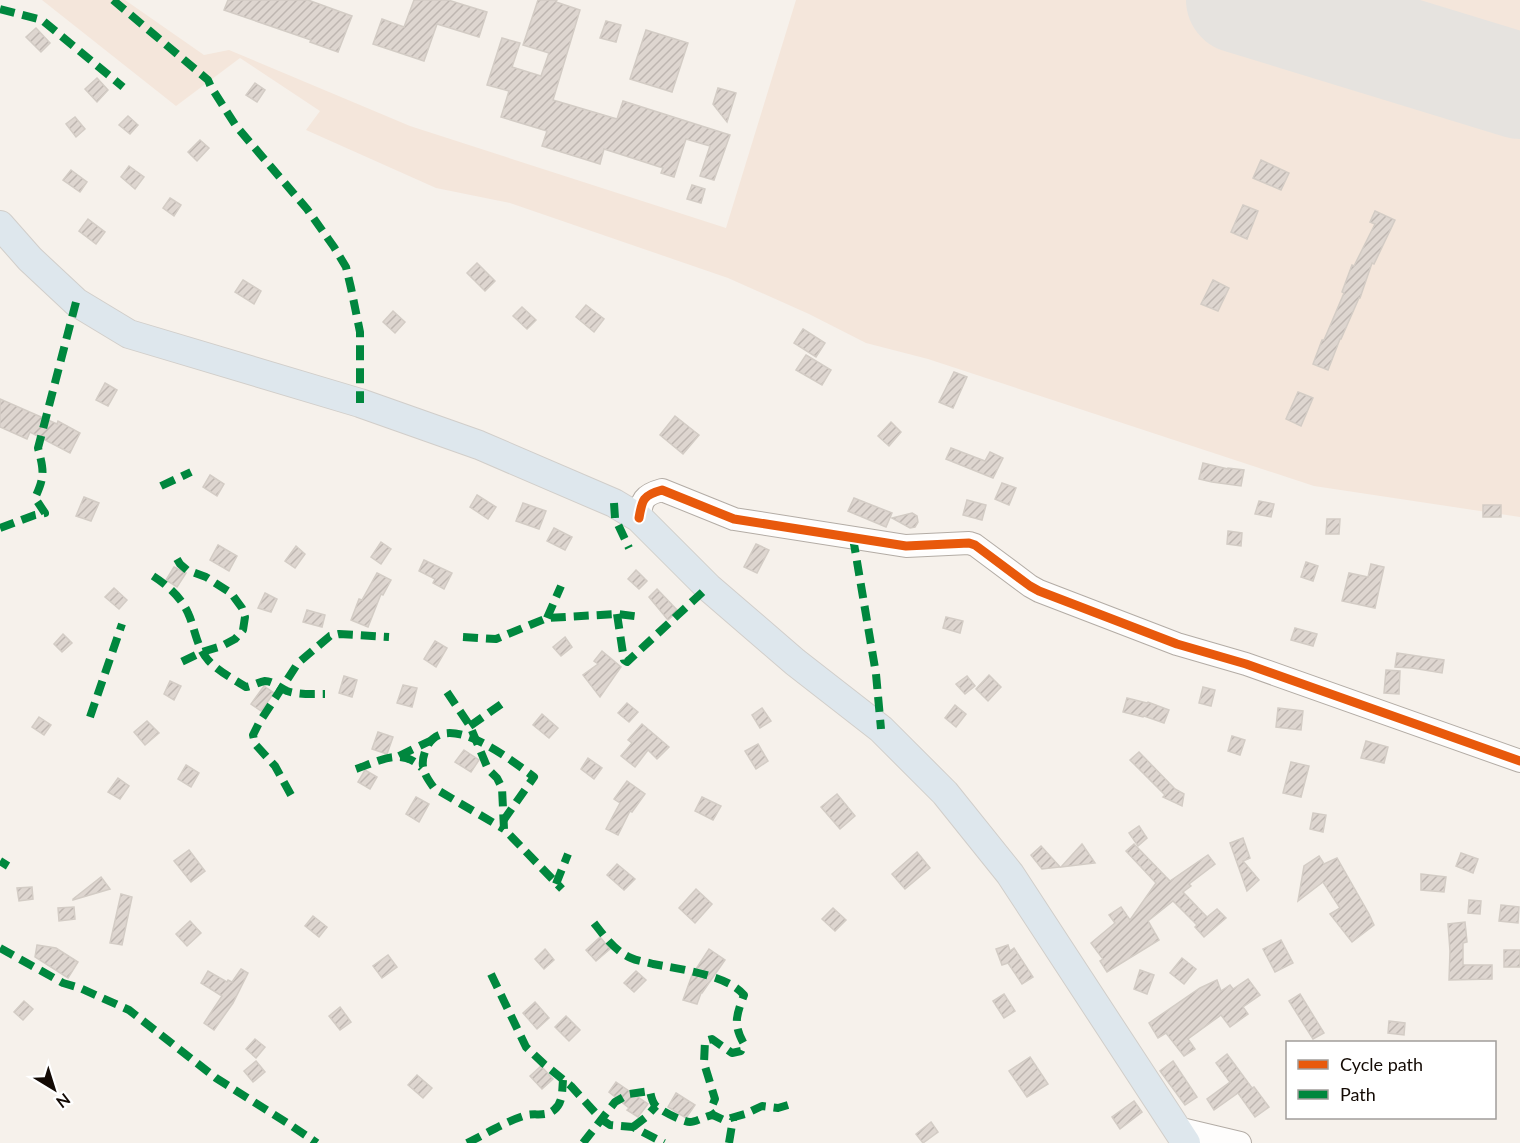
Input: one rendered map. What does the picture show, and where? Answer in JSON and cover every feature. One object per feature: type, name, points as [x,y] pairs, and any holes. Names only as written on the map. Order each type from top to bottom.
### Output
[{"type":"main road","points":[[0,225],[30,258],[76,302],[129,334],[360,403],[479,445],[614,503],[639,518],[708,587],[795,662],[881,729],[945,793],[1010,874],[1181,1136]]},
{"type":"street","points":[[639,518],[642,501],[651,493],[662,490],[735,519],[906,546],[969,543],[1039,591],[1157,637],[1246,664],[1520,761]]},
{"type":"street","points":[[1181,1136],[1240,1143]]},
{"type":"shaded area","points":[[42,0],[125,0],[204,55],[229,50],[410,126],[726,228],[796,0],[1520,0],[1520,517],[1314,486],[928,359],[866,343],[809,314],[728,278],[510,203],[436,188],[306,130],[320,111],[240,58],[176,106]]},
{"type":"building","points":[[228,0],[308,0],[352,16],[338,52],[310,42],[311,40],[224,10]]},
{"type":"building","points":[[414,0],[448,0],[487,12],[479,37],[437,24],[424,61],[373,44],[382,19],[404,27]]},
{"type":"building","points":[[538,0],[557,0],[556,2],[580,10],[553,100],[617,119],[623,101],[730,135],[714,180],[700,176],[710,146],[686,139],[674,177],[661,173],[663,168],[604,149],[600,164],[542,146],[547,131],[501,117],[509,91],[487,85],[502,38],[520,43],[512,67],[541,76],[549,53],[523,45]]},
{"type":"building","points":[[606,21],[621,25],[616,42],[600,38]]},
{"type":"building","points":[[36,28],[50,43],[41,52],[26,37]]},
{"type":"building","points":[[646,30],[688,43],[672,92],[630,79]]},
{"type":"building","points":[[97,78],[108,90],[97,102],[85,89]]},
{"type":"building","points":[[255,83],[265,90],[257,102],[246,95]]},
{"type":"building","points":[[718,88],[736,93],[727,122],[713,104]]},
{"type":"building","points":[[128,116],[138,125],[130,134],[119,125]]},
{"type":"building","points":[[75,117],[85,129],[76,137],[66,124]]},
{"type":"building","points":[[200,140],[209,148],[197,161],[188,152]]},
{"type":"building","points":[[1261,160],[1289,173],[1281,190],[1253,178]]},
{"type":"building","points":[[129,166],[144,177],[135,189],[121,177]]},
{"type":"building","points":[[71,170],[87,182],[80,192],[63,180]]},
{"type":"building","points":[[692,185],[705,189],[701,203],[687,199]]},
{"type":"building","points":[[170,198],[181,205],[174,216],[163,208]]},
{"type":"building","points":[[1243,205],[1258,211],[1247,239],[1231,232]]},
{"type":"building","points":[[1375,211],[1395,220],[1374,264],[1372,263],[1360,298],[1328,370],[1313,364],[1344,293],[1342,292],[1352,265],[1354,266],[1375,224],[1370,222]]},
{"type":"building","points":[[88,219],[105,232],[96,244],[79,231]]},
{"type":"building","points":[[477,263],[495,281],[485,291],[467,273]]},
{"type":"building","points":[[243,280],[261,291],[254,304],[235,292]]},
{"type":"building","points":[[1213,280],[1229,288],[1218,311],[1201,304]]},
{"type":"building","points":[[586,305],[604,319],[594,332],[576,317]]},
{"type":"building","points":[[522,307],[536,320],[527,329],[513,316]]},
{"type":"building","points":[[393,311],[405,322],[395,333],[383,322]]},
{"type":"building","points":[[803,329],[825,343],[816,357],[794,343]]},
{"type":"building","points":[[806,355],[831,370],[822,385],[796,370]]},
{"type":"building","points":[[954,372],[967,377],[953,408],[939,402]]},
{"type":"building","points":[[105,383],[117,390],[108,406],[96,400]]},
{"type":"building","points":[[1298,392],[1313,398],[1301,426],[1286,419]]},
{"type":"building","points":[[0,399],[57,424],[58,421],[80,433],[70,453],[30,432],[27,439],[0,427]]},
{"type":"building","points":[[675,416],[699,435],[683,454],[660,435]]},
{"type":"building","points":[[891,422],[901,432],[889,446],[878,436]]},
{"type":"building","points":[[951,448],[985,461],[990,452],[1003,458],[993,478],[946,459]]},
{"type":"building","points":[[1203,463],[1244,470],[1241,486],[1199,479]]},
{"type":"building","points":[[210,475],[224,484],[217,496],[203,487]]},
{"type":"building","points":[[1002,483],[1016,488],[1009,505],[995,499]]},
{"type":"building","points":[[477,495],[496,507],[488,519],[470,507]]},
{"type":"building","points":[[84,497],[99,503],[91,521],[76,516]]},
{"type":"building","points":[[854,498],[892,513],[886,527],[848,511]]},
{"type":"building","points":[[967,500],[986,505],[982,520],[963,515]]},
{"type":"building","points":[[1259,501],[1274,504],[1271,517],[1255,514]]},
{"type":"building","points":[[523,503],[546,511],[539,529],[516,521]]},
{"type":"building","points":[[1483,505],[1501,505],[1501,517],[1483,517]]},
{"type":"building","points":[[912,513],[917,516],[918,522],[915,527],[910,528],[892,518]]},
{"type":"building","points":[[1327,519],[1340,519],[1339,534],[1326,534]]},
{"type":"building","points":[[554,528],[572,537],[565,550],[547,541]]},
{"type":"building","points":[[1228,531],[1242,533],[1241,546],[1227,544]]},
{"type":"building","points":[[381,542],[391,549],[381,564],[371,557]]},
{"type":"building","points":[[756,544],[769,550],[757,573],[744,567]]},
{"type":"building","points":[[218,545],[237,556],[229,571],[210,560]]},
{"type":"building","points":[[296,546],[305,554],[295,568],[285,561]]},
{"type":"building","points":[[424,560],[452,573],[444,589],[433,583],[435,579],[419,571]]},
{"type":"building","points":[[1306,562],[1318,566],[1313,581],[1301,577]]},
{"type":"building","points":[[1371,564],[1384,567],[1375,608],[1342,601],[1349,573],[1368,577]]},
{"type":"building","points":[[174,567],[186,573],[177,587],[166,580]]},
{"type":"building","points":[[636,570],[647,581],[639,589],[628,579]]},
{"type":"building","points":[[377,573],[391,580],[383,595],[381,594],[368,627],[351,620],[359,599],[362,600]]},
{"type":"building","points":[[114,588],[127,600],[119,609],[105,597]]},
{"type":"building","points":[[657,589],[678,611],[668,620],[649,597]]},
{"type":"building","points":[[265,593],[277,599],[271,612],[258,608]]},
{"type":"building","points":[[307,610],[325,615],[322,627],[303,622]]},
{"type":"building","points":[[946,617],[963,621],[960,633],[943,628]]},
{"type":"building","points":[[1295,628],[1317,634],[1313,646],[1291,640]]},
{"type":"building","points":[[63,634],[72,643],[62,652],[54,644]]},
{"type":"building","points":[[565,637],[572,647],[561,656],[553,647]]},
{"type":"building","points":[[435,641],[447,648],[436,667],[424,659]]},
{"type":"building","points":[[602,651],[621,667],[600,697],[583,675],[598,664],[594,661]]},
{"type":"building","points":[[1397,653],[1444,660],[1442,673],[1395,667]]},
{"type":"building","points":[[1386,670],[1400,671],[1399,694],[1384,693]]},
{"type":"building","points":[[989,675],[1001,687],[988,701],[976,689]]},
{"type":"building","points":[[344,676],[357,680],[352,697],[339,693]]},
{"type":"building","points":[[967,676],[975,686],[965,694],[956,684]]},
{"type":"building","points":[[170,681],[181,686],[174,700],[164,694]]},
{"type":"building","points":[[403,685],[417,688],[412,707],[397,703]]},
{"type":"building","points":[[264,686],[274,693],[261,711],[251,704]]},
{"type":"building","points":[[1203,687],[1215,690],[1211,706],[1199,703]]},
{"type":"building","points":[[1127,698],[1148,702],[1169,710],[1164,723],[1123,712]]},
{"type":"building","points":[[627,703],[638,712],[629,722],[618,713]]},
{"type":"building","points":[[955,705],[966,714],[956,727],[945,718]]},
{"type":"building","points":[[762,708],[771,721],[760,728],[752,715]]},
{"type":"building","points":[[1278,708],[1303,711],[1301,730],[1276,727]]},
{"type":"building","points":[[542,714],[558,728],[549,738],[533,725]]},
{"type":"building","points":[[39,717],[51,725],[44,735],[32,727]]},
{"type":"building","points":[[147,721],[159,733],[145,745],[134,732]]},
{"type":"building","points":[[642,724],[669,747],[657,759],[648,750],[635,767],[621,756],[632,743],[628,740]]},
{"type":"building","points":[[378,732],[393,737],[387,754],[372,749]]},
{"type":"building","points":[[1232,736],[1245,740],[1240,755],[1228,751]]},
{"type":"building","points":[[1366,741],[1388,747],[1384,763],[1361,758]]},
{"type":"building","points":[[758,744],[768,761],[756,769],[745,751]]},
{"type":"building","points":[[464,750],[479,760],[471,772],[455,762]]},
{"type":"building","points":[[1139,752],[1175,789],[1184,794],[1182,806],[1163,797],[1165,795],[1130,760]]},
{"type":"building","points":[[588,758],[602,768],[594,779],[581,769]]},
{"type":"building","points":[[1291,762],[1309,766],[1301,797],[1283,793]]},
{"type":"building","points":[[186,765],[199,773],[191,787],[178,779]]},
{"type":"building","points":[[365,770],[377,777],[370,789],[358,782]]},
{"type":"building","points":[[118,778],[129,786],[120,799],[108,792]]},
{"type":"building","points":[[627,781],[645,794],[632,812],[630,811],[618,835],[606,829],[620,803],[614,799]]},
{"type":"building","points":[[837,794],[855,816],[840,829],[821,807]]},
{"type":"building","points":[[416,797],[429,804],[419,822],[406,814]]},
{"type":"building","points":[[702,797],[721,806],[713,820],[695,811]]},
{"type":"building","points":[[1313,813],[1326,815],[1323,832],[1310,829]]},
{"type":"building","points":[[1139,826],[1147,838],[1138,846],[1129,833]]},
{"type":"building","points":[[1243,838],[1250,858],[1243,861],[1259,880],[1247,891],[1230,843]]},
{"type":"building","points":[[1082,844],[1095,863],[1061,867]]},
{"type":"building","points":[[1134,844],[1170,881],[1208,855],[1215,864],[1189,884],[1191,886],[1183,892],[1207,917],[1217,909],[1226,918],[1204,937],[1195,927],[1197,925],[1173,901],[1148,921],[1159,940],[1107,972],[1100,961],[1103,959],[1091,943],[1115,923],[1109,915],[1121,907],[1130,920],[1156,883],[1126,851]]},
{"type":"building","points":[[1041,846],[1060,867],[1042,869],[1031,855]]},
{"type":"building","points":[[189,850],[205,871],[191,882],[174,861]]},
{"type":"building","points":[[917,852],[930,868],[905,889],[892,874]]},
{"type":"building","points":[[1461,853],[1478,859],[1473,873],[1456,866]]},
{"type":"building","points":[[1319,856],[1324,864],[1337,858],[1374,925],[1352,942],[1330,914],[1340,908],[1323,882],[1298,901],[1304,866]]},
{"type":"building","points":[[617,864],[635,879],[624,890],[607,875]]},
{"type":"building","points":[[1421,874],[1446,877],[1444,892],[1421,890]]},
{"type":"building","points":[[101,877],[110,889],[73,900],[73,899]]},
{"type":"building","points":[[32,887],[33,899],[19,901],[17,888]]},
{"type":"building","points":[[696,889],[712,904],[695,923],[679,908]]},
{"type":"building","points":[[121,894],[132,897],[122,945],[110,943]]},
{"type":"building","points":[[1469,900],[1481,901],[1480,914],[1468,913]]},
{"type":"building","points":[[1501,905],[1519,907],[1518,923],[1499,921]]},
{"type":"building","points":[[74,907],[75,919],[59,921],[58,908]]},
{"type":"building","points":[[833,908],[846,920],[835,931],[822,919]]},
{"type":"building","points":[[313,916],[327,927],[319,937],[305,926]]},
{"type":"building","points":[[190,921],[201,933],[187,946],[176,934]]},
{"type":"building","points":[[1465,922],[1467,942],[1463,943],[1463,965],[1492,965],[1492,979],[1449,980],[1448,924]]},
{"type":"building","points":[[600,937],[610,949],[596,961],[586,950]]},
{"type":"building","points":[[1281,940],[1293,963],[1275,972],[1263,949]]},
{"type":"building","points":[[37,945],[56,948],[78,962],[68,978],[35,957]]},
{"type":"building","points":[[1008,945],[1010,951],[1014,948],[1033,977],[1022,984],[1008,963],[1002,965],[996,949]]},
{"type":"building","points":[[545,949],[554,960],[544,969],[535,959]]},
{"type":"building","points":[[709,949],[725,960],[701,993],[697,1004],[683,1000],[692,975]]},
{"type":"building","points":[[1504,950],[1520,950],[1520,967],[1504,967]]},
{"type":"building","points":[[388,955],[397,967],[382,978],[373,966]]},
{"type":"building","points":[[1182,958],[1196,969],[1184,984],[1170,973]]},
{"type":"building","points":[[241,969],[248,973],[233,1003],[214,1030],[204,1023],[222,996],[201,983],[208,971],[227,982],[228,980],[232,982]]},
{"type":"building","points":[[1140,970],[1154,975],[1147,994],[1134,989]]},
{"type":"building","points":[[636,971],[646,980],[634,992],[624,983]]},
{"type":"building","points":[[1248,979],[1260,995],[1243,1007],[1248,1014],[1230,1027],[1221,1015],[1188,1039],[1195,1049],[1184,1056],[1166,1033],[1158,1038],[1149,1023],[1200,988],[1217,980],[1221,991],[1230,985],[1233,989]]},
{"type":"building","points":[[1004,994],[1015,1011],[1004,1018],[993,1001]]},
{"type":"building","points":[[1300,994],[1324,1033],[1313,1039],[1289,1001]]},
{"type":"building","points":[[24,1001],[33,1009],[23,1020],[14,1012]]},
{"type":"building","points":[[535,1002],[549,1018],[537,1029],[523,1013]]},
{"type":"building","points":[[340,1007],[351,1022],[340,1030],[329,1016]]},
{"type":"building","points":[[566,1016],[580,1030],[569,1041],[555,1027]]},
{"type":"building","points":[[1389,1021],[1405,1023],[1404,1035],[1388,1033]]},
{"type":"building","points":[[255,1039],[265,1047],[256,1058],[246,1049]]},
{"type":"building","points":[[1227,1054],[1269,1107],[1255,1117],[1238,1093],[1214,1110],[1207,1099],[1230,1082],[1216,1063]]},
{"type":"building","points":[[1030,1057],[1048,1084],[1027,1097],[1009,1071]]},
{"type":"building","points":[[256,1061],[265,1072],[253,1082],[244,1071]]},
{"type":"building","points":[[1173,1061],[1197,1097],[1185,1105],[1160,1071]]},
{"type":"building","points":[[541,1066],[553,1079],[542,1089],[530,1076]]},
{"type":"building","points":[[417,1075],[432,1088],[423,1098],[408,1085]]},
{"type":"building","points":[[616,1082],[648,1104],[638,1117],[627,1110],[629,1108],[609,1092]]},
{"type":"building","points":[[676,1093],[695,1105],[686,1118],[668,1107]]},
{"type":"building","points":[[1134,1101],[1142,1112],[1120,1129],[1112,1117]]},
{"type":"building","points":[[931,1122],[938,1132],[923,1143],[916,1134]]},
{"type":"runway","points":[[1239,0],[1520,86]]},
{"type":"marked path","points":[[113,0],[208,80],[236,126],[307,209],[334,247],[346,267],[360,332],[360,403]]},
{"type":"marked path","points":[[0,9],[42,20],[123,87]]},
{"type":"marked path","points":[[0,528],[45,513],[35,498],[41,484],[42,473],[38,448],[76,302]]},
{"type":"marked path","points":[[161,486],[191,472]]},
{"type":"marked path","points":[[614,503],[615,518],[629,548]]},
{"type":"marked path","points":[[853,538],[876,674],[881,729]]},
{"type":"marked path","points":[[177,559],[187,570],[206,577],[231,593],[242,608],[245,617],[243,630],[235,639],[179,663]]},
{"type":"marked path","points":[[153,576],[168,587],[182,602],[204,655],[226,675],[246,687],[265,681],[287,691],[325,694]]},
{"type":"marked path","points":[[547,618],[561,586]]},
{"type":"marked path","points":[[617,614],[624,660],[627,662],[708,587]]},
{"type":"marked path","points":[[463,637],[496,639],[547,618],[617,614],[642,617]]},
{"type":"marked path","points":[[90,717],[122,624]]},
{"type":"marked path","points":[[291,795],[275,766],[255,744],[253,735],[259,723],[298,663],[330,636],[339,634],[389,637]]},
{"type":"marked path","points":[[447,692],[470,726],[488,769],[497,778],[502,788],[504,829],[562,889]]},
{"type":"marked path","points":[[470,726],[507,700]]},
{"type":"marked path","points":[[503,821],[534,777],[479,741],[463,735],[448,733],[435,737],[426,749],[423,760],[425,774],[434,788],[504,829]]},
{"type":"marked path","points":[[399,756],[432,740]]},
{"type":"marked path","points":[[356,769],[398,757],[406,758],[422,768]]},
{"type":"marked path","points":[[556,884],[568,854]]},
{"type":"marked path","points":[[0,861],[8,866]]},
{"type":"marked path","points":[[594,923],[615,948],[631,958],[715,978],[727,982],[744,995],[737,1020],[738,1031],[744,1044],[741,1051],[732,1053],[712,1039],[705,1041],[704,1063],[715,1099],[710,1111],[713,1115],[724,1120],[762,1106],[778,1108],[788,1105]]},
{"type":"marked path","points":[[0,948],[63,983],[80,988],[129,1010],[216,1078],[317,1143]]},
{"type":"marked path","points":[[491,974],[526,1047],[571,1086],[601,1119],[610,1125],[633,1127],[664,1143]]},
{"type":"marked path","points":[[467,1143],[527,1115],[551,1112],[561,1100],[563,1080]]},
{"type":"marked path","points":[[583,1143],[615,1102],[629,1094],[650,1091],[657,1107],[687,1121],[692,1122],[713,1115]]},
{"type":"marked path","points":[[633,1127],[656,1106]]},
{"type":"marked path","points":[[729,1143],[733,1119]]},
{"type":"cycle path","points":[[639,518],[644,499],[662,490],[734,519],[906,546],[969,543],[1039,591],[1177,644],[1246,664],[1520,761]]}]
